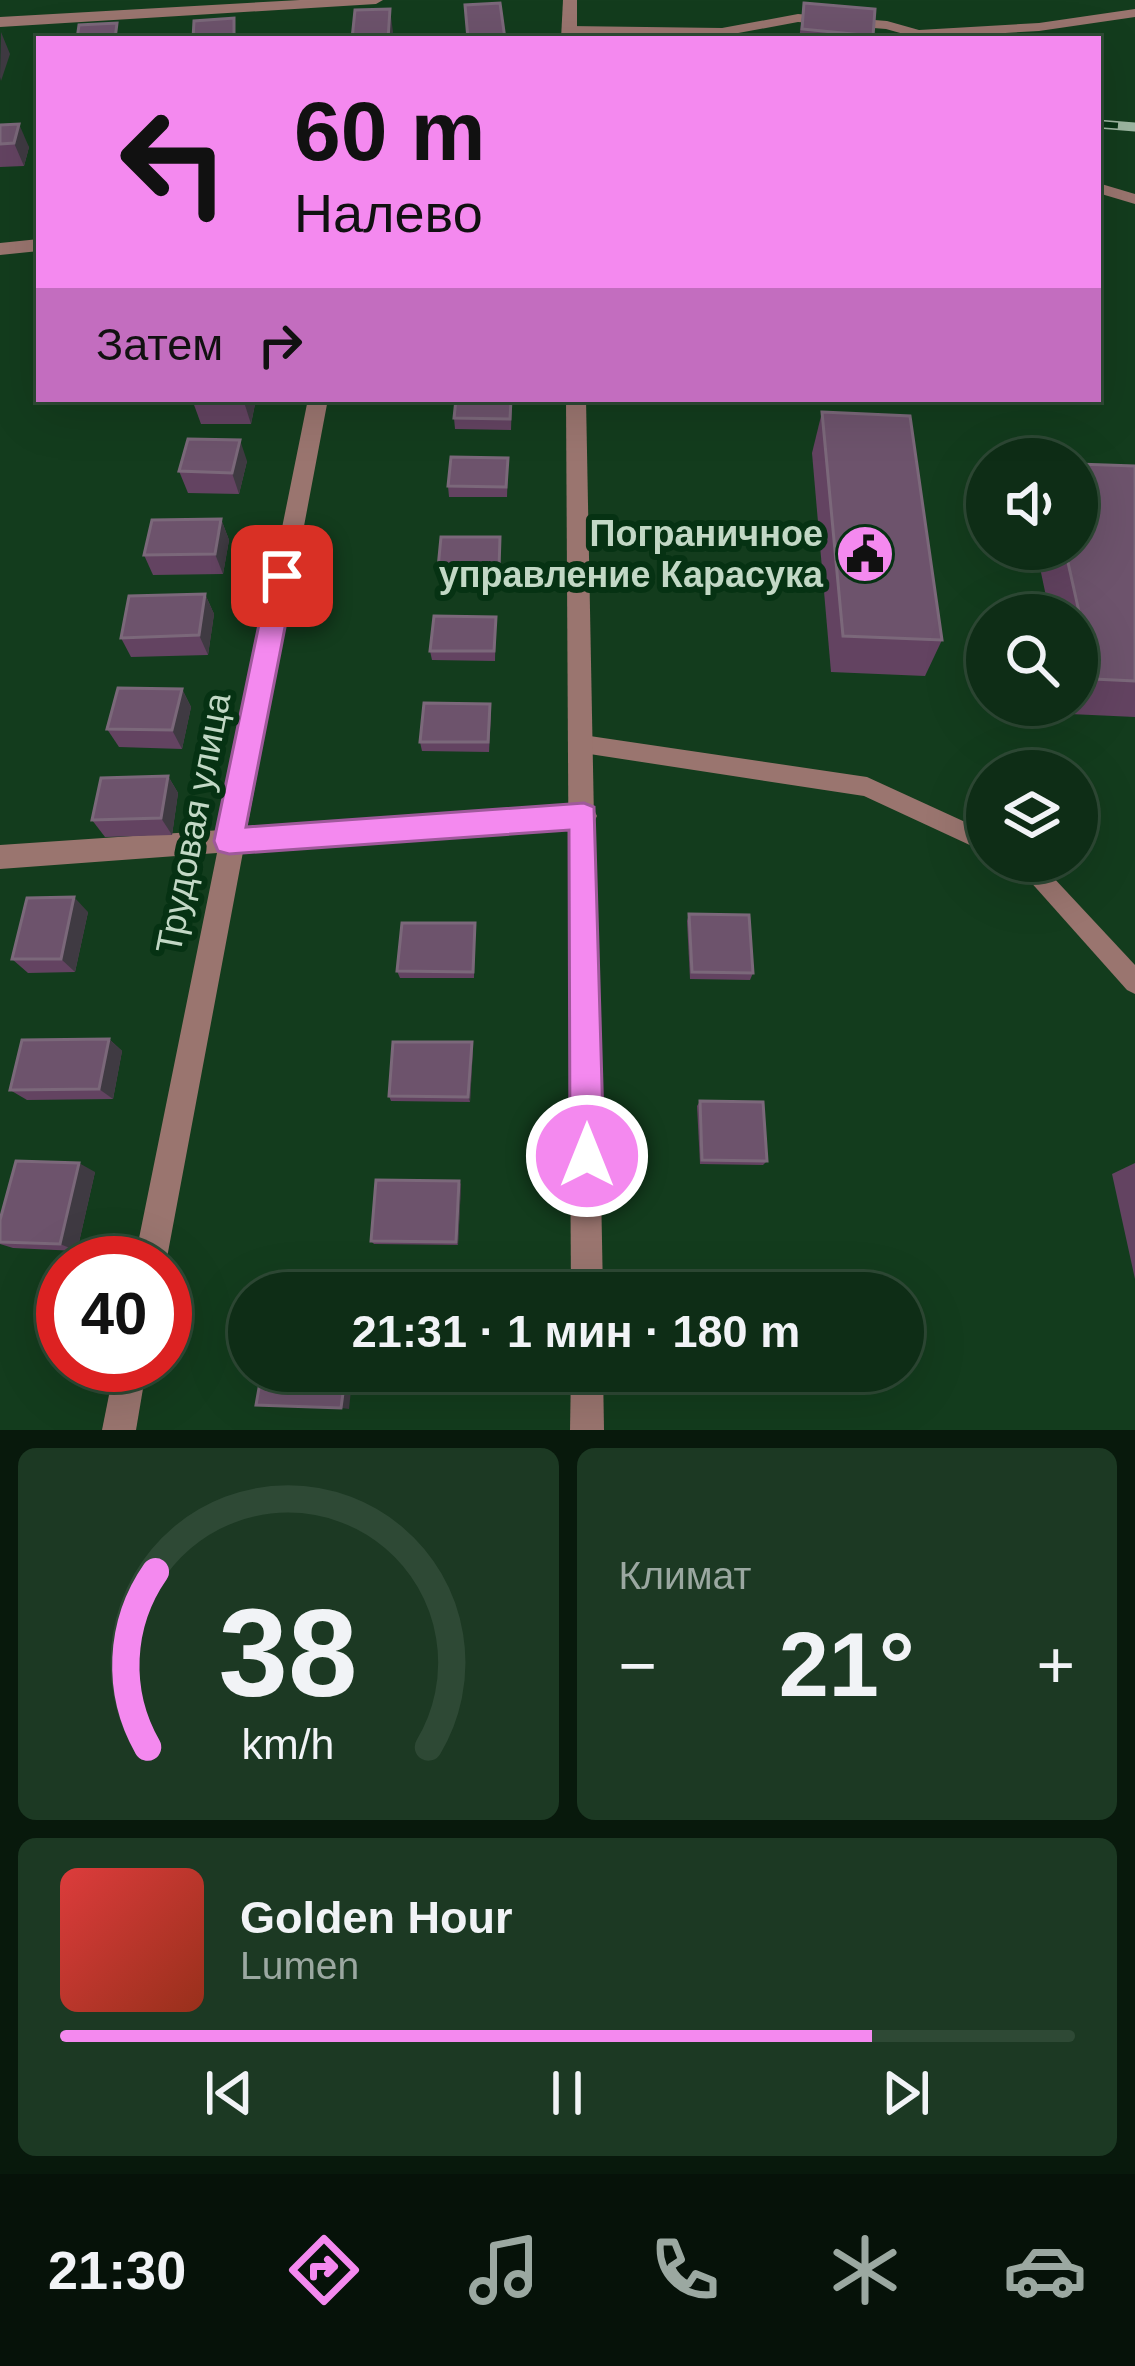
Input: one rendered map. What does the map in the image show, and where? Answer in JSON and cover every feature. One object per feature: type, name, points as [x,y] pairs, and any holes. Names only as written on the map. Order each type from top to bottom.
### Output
[{"type":"street","points":[[0,22],[376,0]]},
{"type":"street","points":[[569,34],[570,0]]},
{"type":"street","points":[[0,250],[36,245]]},
{"type":"street","name":"Трудовая улица","points":[[155,1236],[317,402]]},
{"type":"street","points":[[576,402],[587,1272]]},
{"type":"street","points":[[0,857],[584,816]]},
{"type":"street","points":[[119,1430],[126,1392]]},
{"type":"street","points":[[586,1392],[586,1430]]},
{"type":"lane","points":[[930,36],[1135,13]]},
{"type":"lane","points":[[569,34],[722,32],[798,18],[887,25],[915,36]]},
{"type":"lane","points":[[1101,189],[1135,199]]},
{"type":"lane","points":[[583,744],[867,787],[966,832]]},
{"type":"lane","points":[[1043,882],[1135,982]]},
{"type":"building","points":[[500,3],[505,36],[468,36],[465,5]]},
{"type":"building","points":[[804,3],[875,9],[873,36],[802,29]]},
{"type":"building","points":[[390,9],[388,36],[352,36],[355,10]]},
{"type":"building","points":[[234,18],[234,36],[193,36],[194,21]]},
{"type":"building","points":[[117,23],[115,36],[77,36],[79,25]]},
{"type":"building","points":[[19,124],[14,143],[0,144],[0,125]]},
{"type":"building","points":[[456,402],[511,402],[510,419],[454,418]]},
{"type":"building","points":[[822,412],[910,416],[942,640],[843,636]]},
{"type":"building","points":[[188,439],[240,440],[232,473],[179,471]]},
{"type":"building","points":[[451,457],[508,458],[506,487],[448,486]]},
{"type":"building","points":[[1098,465],[1135,466],[1135,681],[1098,679],[1098,594],[1075,594],[1070,570],[1098,570]]},
{"type":"building","points":[[221,519],[215,554],[144,555],[152,520]]},
{"type":"building","points":[[441,537],[500,537],[499,569],[438,568]]},
{"type":"building","points":[[205,594],[199,635],[121,638],[129,596]]},
{"type":"building","points":[[434,616],[496,617],[494,651],[430,651]]},
{"type":"building","points":[[118,688],[182,689],[172,730],[107,729]]},
{"type":"building","points":[[424,703],[490,704],[488,742],[420,742]]},
{"type":"building","points":[[168,776],[161,818],[92,820],[101,778]]},
{"type":"building","points":[[74,897],[61,959],[12,959],[27,898]]},
{"type":"building","points":[[689,914],[749,915],[753,973],[692,972]]},
{"type":"building","points":[[402,923],[475,923],[473,972],[397,971]]},
{"type":"building","points":[[109,1039],[99,1089],[10,1090],[22,1040]]},
{"type":"building","points":[[393,1042],[472,1042],[468,1097],[389,1096]]},
{"type":"building","points":[[700,1101],[763,1102],[767,1161],[702,1160]]},
{"type":"building","points":[[16,1161],[79,1163],[62,1236],[36,1236],[36,1243],[0,1242],[0,1220]]},
{"type":"building","points":[[376,1180],[459,1181],[456,1242],[371,1241]]},
{"type":"building","points":[[258,1392],[343,1392],[341,1408],[256,1405]]},
{"type":"railway","points":[[1101,124],[1135,127]]},
{"type":"place","name":"Пограничное управление Карасука","points":[[865,554]]},
{"type":"route","points":[[282,576],[229,841],[584,816],[587,1156]]}]
